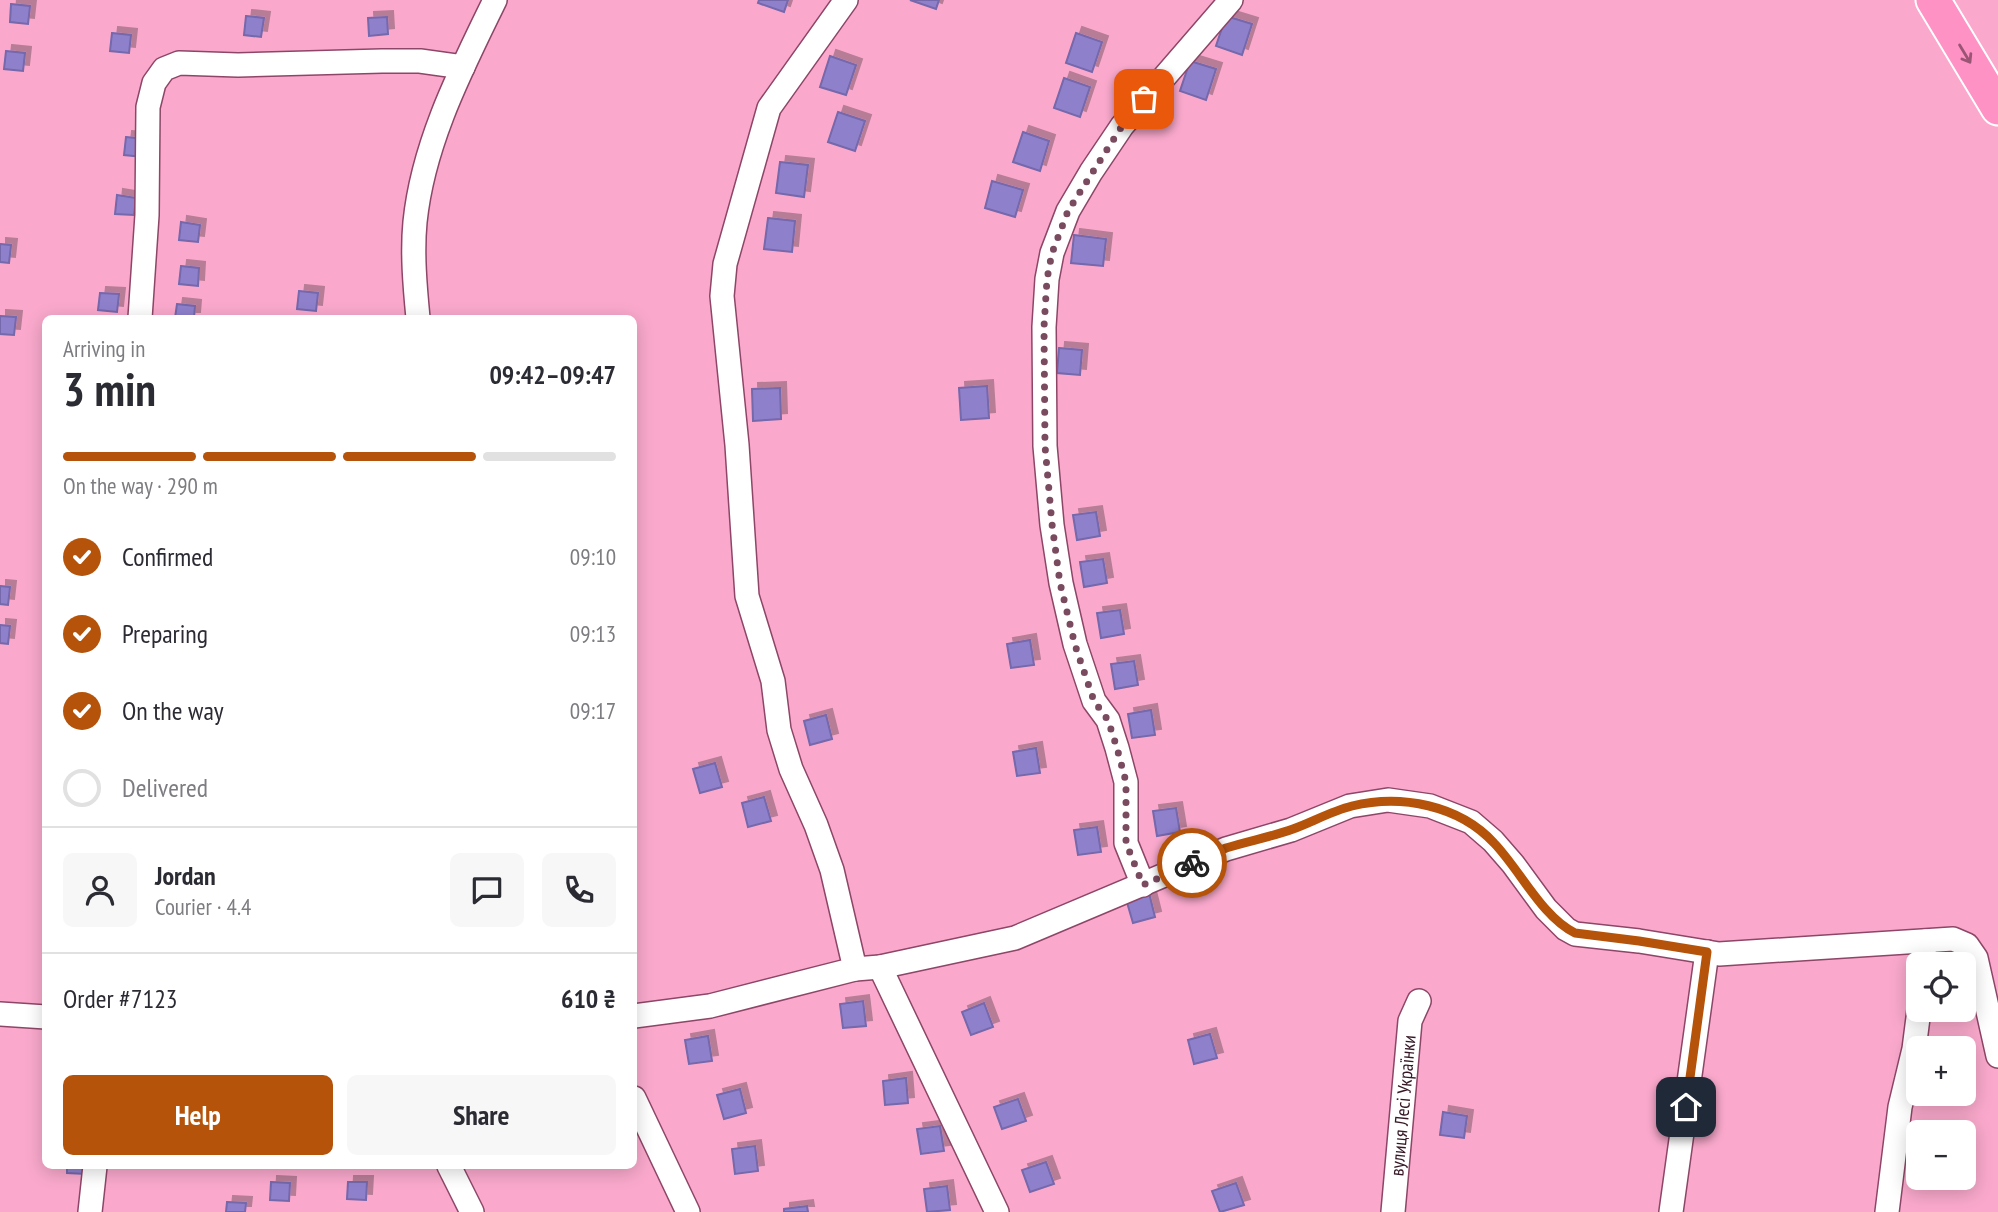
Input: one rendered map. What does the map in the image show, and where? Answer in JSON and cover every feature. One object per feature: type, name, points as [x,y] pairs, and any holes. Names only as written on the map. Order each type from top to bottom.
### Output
[{"type":"highway","points":[[1933,0],[1998,108]]},
{"type":"street","points":[[418,315],[415,222],[423,175],[440,120],[495,0]]},
{"type":"street","points":[[846,0],[769,108],[725,264],[722,296],[737,445],[747,596],[773,681],[779,730],[791,769],[816,825],[832,870],[855,969]]},
{"type":"street","points":[[1143,885],[1126,843],[1126,782],[1117,748],[1108,720],[1094,701],[1075,645],[1060,583],[1045,446],[1044,327],[1047,279],[1052,253],[1068,211],[1091,172],[1122,126],[1231,0]]},
{"type":"street","points":[[140,315],[147,215],[148,107],[154,83],[163,69],[179,63],[238,65],[420,61],[463,66]]},
{"type":"street","points":[[637,1016],[710,1006],[855,969],[880,967],[1015,938],[1226,849],[1291,830],[1350,806],[1388,800],[1430,806],[1471,822],[1513,863],[1546,909],[1566,929],[1575,933],[1718,954],[1953,939],[1967,945],[1976,958],[1998,1056]]},
{"type":"street","points":[[1924,952],[1925,940]]},
{"type":"street","points":[[1671,1212],[1707,952]]},
{"type":"street","points":[[880,967],[997,1212]]},
{"type":"street","name":"вулиця Лесі Українки","points":[[1393,1212],[1410,1021],[1419,1001]]},
{"type":"street","points":[[0,1014],[42,1017]]},
{"type":"street","points":[[1887,1212],[1899,1107],[1914,1049],[1917,1022]]},
{"type":"street","points":[[637,1104],[688,1212]]},
{"type":"street","points":[[90,1212],[94,1169]]},
{"type":"street","points":[[450,1169],[472,1212]]},
{"type":"building","points":[[759,0],[788,0],[784,12],[758,3]]},
{"type":"building","points":[[910,0],[939,0],[936,9]]},
{"type":"building","points":[[11,4],[30,6],[28,24],[10,22]]},
{"type":"building","points":[[246,16],[264,18],[261,37],[244,35]]},
{"type":"building","points":[[1226,16],[1252,24],[1242,55],[1216,46]]},
{"type":"building","points":[[387,17],[388,34],[369,36],[368,18]]},
{"type":"building","points":[[112,33],[131,35],[129,53],[110,51]]},
{"type":"building","points":[[1076,33],[1102,42],[1092,72],[1066,63]]},
{"type":"building","points":[[6,51],[25,53],[23,71],[4,69]]},
{"type":"building","points":[[830,56],[856,65],[846,95],[820,87]]},
{"type":"building","points":[[1190,61],[1216,69],[1206,100],[1180,91]]},
{"type":"building","points":[[1064,78],[1090,87],[1080,117],[1054,108]]},
{"type":"building","points":[[838,112],[865,121],[855,151],[828,142]]},
{"type":"building","points":[[1023,132],[1049,141],[1040,171],[1013,162]]},
{"type":"building","points":[[126,137],[145,139],[143,157],[124,155]]},
{"type":"building","points":[[780,162],[808,165],[804,197],[776,193]]},
{"type":"building","points":[[992,181],[1023,190],[1015,217],[985,208]]},
{"type":"building","points":[[117,195],[136,198],[134,215],[115,214]]},
{"type":"building","points":[[768,218],[795,221],[792,252],[764,249]]},
{"type":"building","points":[[181,222],[200,225],[198,242],[179,240]]},
{"type":"building","points":[[1074,235],[1106,239],[1103,266],[1071,263]]},
{"type":"building","points":[[0,244],[11,245],[9,263],[0,262]]},
{"type":"building","points":[[181,266],[199,268],[198,286],[179,284]]},
{"type":"building","points":[[299,291],[318,293],[316,311],[297,309]]},
{"type":"building","points":[[100,293],[119,294],[117,312],[98,310]]},
{"type":"building","points":[[177,304],[195,306],[194,315],[175,315]]},
{"type":"building","points":[[0,316],[16,317],[14,335],[0,334]]},
{"type":"building","points":[[1059,348],[1082,350],[1080,375],[1057,373]]},
{"type":"building","points":[[987,386],[989,418],[961,420],[959,388]]},
{"type":"building","points":[[780,388],[781,419],[753,421],[752,389]]},
{"type":"building","points":[[1096,512],[1100,536],[1077,540],[1073,515]]},
{"type":"building","points":[[1103,559],[1107,583],[1084,587],[1080,562]]},
{"type":"building","points":[[0,586],[10,587],[8,605],[0,604]]},
{"type":"building","points":[[1120,610],[1124,634],[1101,638],[1097,613]]},
{"type":"building","points":[[0,625],[10,626],[8,644],[0,643]]},
{"type":"building","points":[[1030,640],[1034,665],[1011,668],[1007,644]]},
{"type":"building","points":[[1134,661],[1138,685],[1115,689],[1111,664]]},
{"type":"building","points":[[1151,710],[1155,735],[1132,738],[1128,714]]},
{"type":"building","points":[[826,715],[832,739],[810,745],[804,721]]},
{"type":"building","points":[[1036,748],[1040,773],[1017,776],[1013,752]]},
{"type":"building","points":[[715,763],[722,787],[700,793],[693,769]]},
{"type":"building","points":[[764,797],[771,821],[748,827],[742,803]]},
{"type":"building","points":[[1176,808],[1180,832],[1157,836],[1153,811]]},
{"type":"building","points":[[1097,827],[1101,852],[1078,855],[1074,830]]},
{"type":"building","points":[[1149,893],[1155,917],[1133,923],[1126,899]]},
{"type":"building","points":[[863,1001],[866,1026],[843,1028],[840,1004]]},
{"type":"building","points":[[984,1003],[993,1027],[971,1035],[962,1012]]},
{"type":"building","points":[[1210,1034],[1217,1058],[1194,1064],[1188,1040]]},
{"type":"building","points":[[708,1036],[712,1061],[689,1064],[685,1040]]},
{"type":"building","points":[[906,1078],[908,1103],[885,1105],[883,1081]]},
{"type":"building","points":[[740,1089],[746,1113],[724,1119],[717,1095]]},
{"type":"building","points":[[1018,1099],[1026,1121],[1002,1129],[994,1107]]},
{"type":"building","points":[[1443,1112],[1467,1116],[1464,1138],[1440,1135]]},
{"type":"building","points":[[940,1126],[944,1151],[921,1154],[917,1129]]},
{"type":"building","points":[[755,1146],[758,1171],[735,1174],[732,1149]]},
{"type":"building","points":[[1046,1162],[1054,1184],[1030,1192],[1022,1170]]},
{"type":"building","points":[[67,1169],[86,1169],[86,1174],[67,1173]]},
{"type":"building","points":[[271,1182],[290,1183],[289,1201],[270,1200]]},
{"type":"building","points":[[348,1182],[367,1182],[366,1200],[347,1199]]},
{"type":"building","points":[[1236,1183],[1244,1205],[1220,1212],[1212,1191]]},
{"type":"building","points":[[947,1186],[950,1210],[927,1212],[924,1189]]},
{"type":"building","points":[[227,1202],[246,1203],[245,1212],[226,1212]]},
{"type":"building","points":[[807,1206],[808,1212],[784,1212],[784,1209]]},
{"type":"way so far","points":[[1144,99],[1091,172],[1068,211],[1052,253],[1047,279],[1044,327],[1045,446],[1060,583],[1075,645],[1094,701],[1108,720],[1126,782],[1126,843],[1143,885],[1192,863]]},
{"type":"route","points":[[1192,863],[1226,849],[1291,830],[1350,806],[1388,800],[1430,806],[1471,822],[1513,863],[1546,909],[1566,929],[1575,933],[1707,952],[1686,1107]]}]
